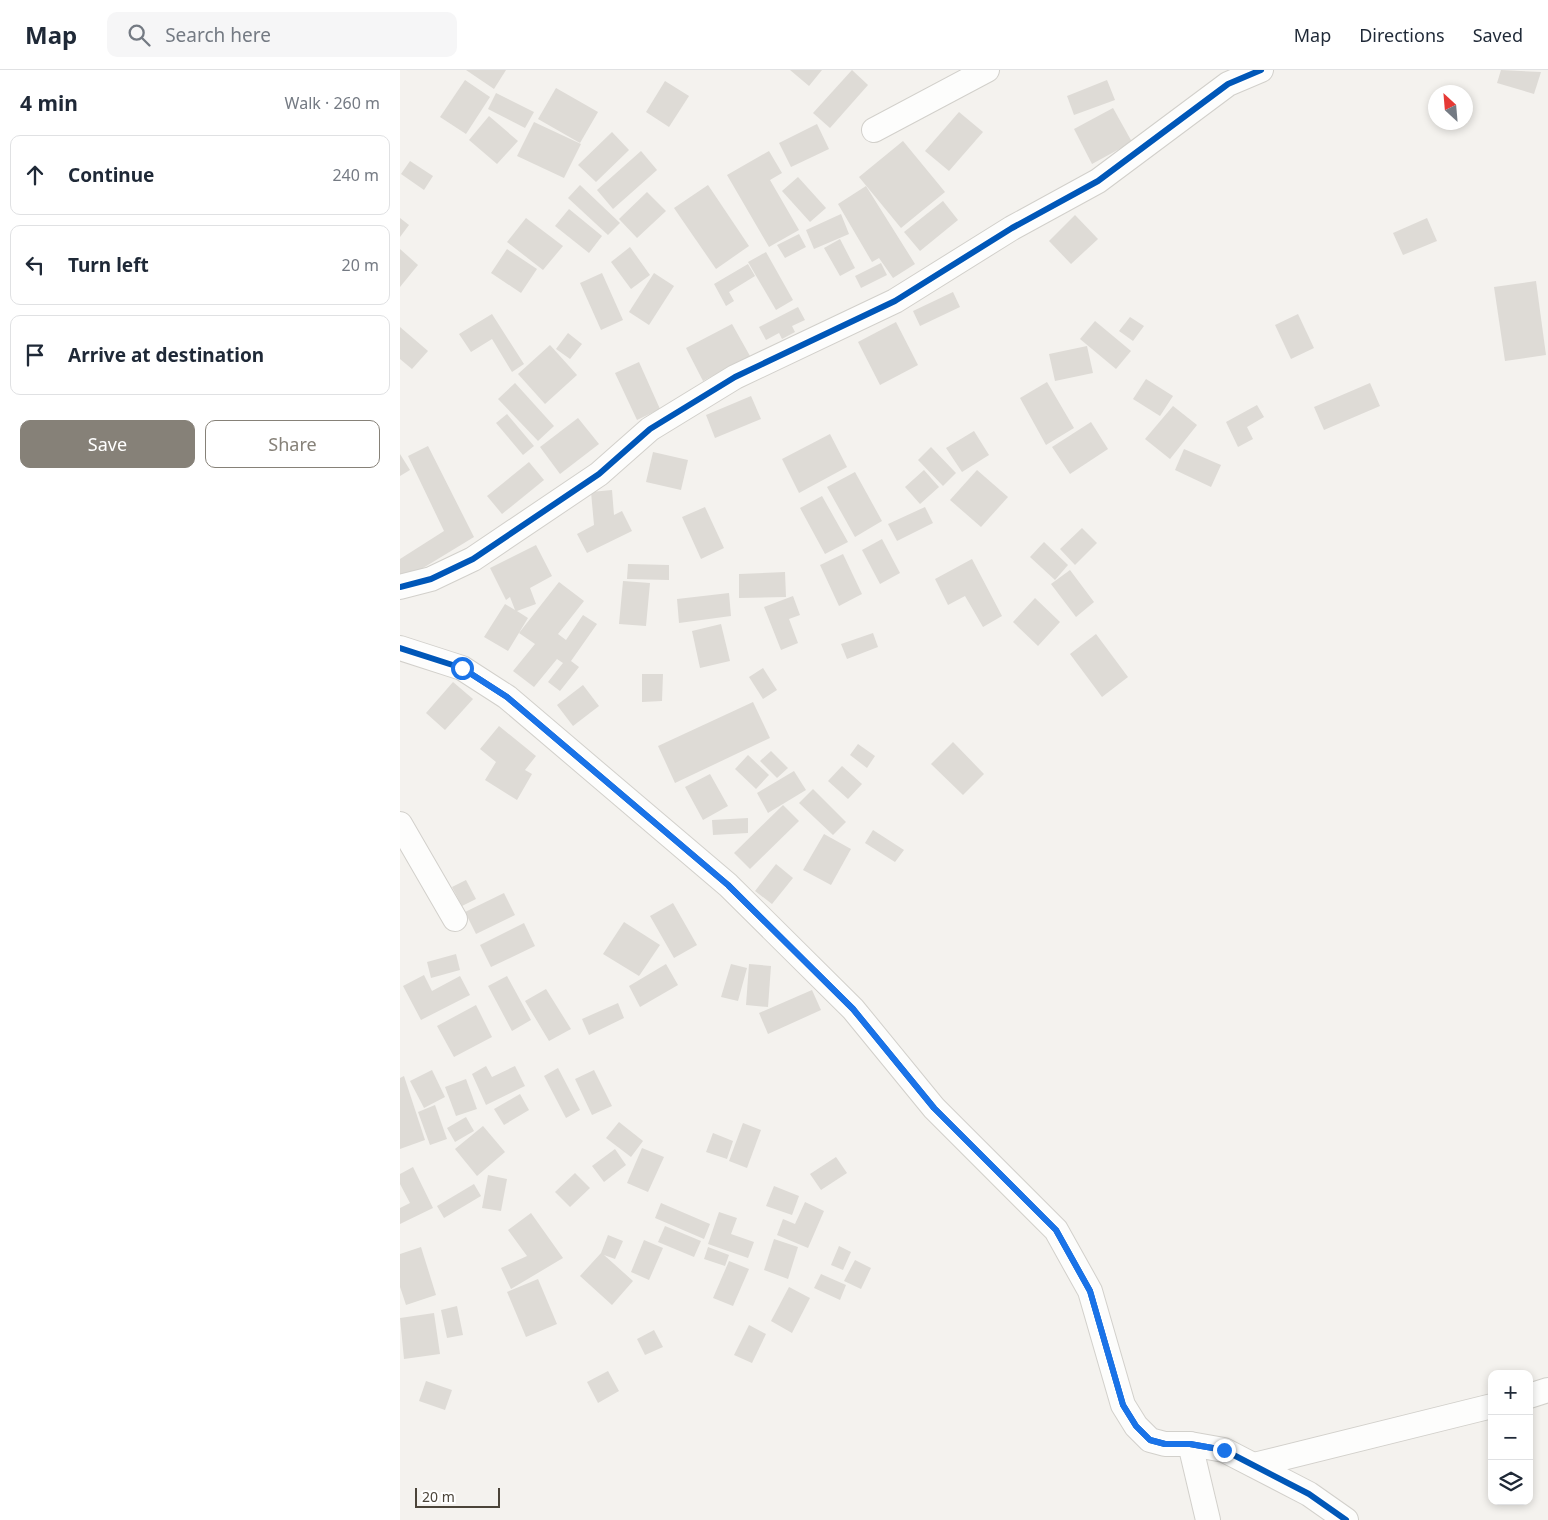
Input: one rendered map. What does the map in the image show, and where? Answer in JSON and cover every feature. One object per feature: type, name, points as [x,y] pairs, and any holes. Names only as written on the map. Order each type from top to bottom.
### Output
[{"type":"street","points":[[874,130],[987,70]]},
{"type":"street","points":[[400,587],[431,579],[473,559],[599,474],[650,430],[735,378],[895,301],[1012,228],[1098,181],[1228,84],[1261,70]]},
{"type":"street","points":[[400,648],[462,668],[507,697],[728,885],[793,947],[853,1009],[934,1108],[1056,1230],[1090,1291],[1123,1405],[1136,1426],[1150,1440],[1165,1444],[1190,1444],[1224,1450],[1309,1494],[1346,1520]]},
{"type":"street","points":[[400,824],[455,918]]},
{"type":"street","points":[[1533,1395],[1548,1390]]},
{"type":"street","points":[[1254,1465],[1488,1407]]},
{"type":"street","points":[[1190,1444],[1208,1520]]},
{"type":"building","points":[[466,70],[506,70],[494,89]]},
{"type":"building","points":[[790,70],[822,70],[809,86]]},
{"type":"building","points":[[852,70],[868,85],[830,128],[813,113]]},
{"type":"building","points":[[1501,70],[1541,72],[1534,94],[1497,83]]},
{"type":"building","points":[[465,80],[490,97],[466,134],[440,117]]},
{"type":"building","points":[[1107,80],[1115,100],[1074,115],[1067,96]]},
{"type":"building","points":[[665,81],[689,96],[669,127],[646,112]]},
{"type":"building","points":[[556,88],[598,112],[580,143],[538,119]]},
{"type":"building","points":[[496,93],[534,112],[525,128],[488,109]]},
{"type":"building","points":[[1113,108],[1132,142],[1092,164],[1074,129]]},
{"type":"building","points":[[959,112],[983,132],[949,171],[925,151]]},
{"type":"building","points":[[489,116],[518,141],[497,164],[469,140]]},
{"type":"building","points":[[534,122],[581,144],[564,178],[517,156]]},
{"type":"building","points":[[817,124],[829,149],[791,167],[779,143]]},
{"type":"building","points":[[612,132],[629,150],[596,182],[578,165]]},
{"type":"building","points":[[903,141],[945,192],[901,228],[859,177]]},
{"type":"building","points":[[641,151],[657,170],[613,209],[597,190]]},
{"type":"building","points":[[769,151],[782,173],[770,180],[799,230],[769,247],[727,175]]},
{"type":"building","points":[[410,161],[433,176],[424,190],[401,174]]},
{"type":"building","points":[[798,177],[826,208],[810,222],[782,191]]},
{"type":"building","points":[[580,185],[620,223],[608,235],[568,198]]},
{"type":"building","points":[[708,185],[749,246],[716,269],[674,208]]},
{"type":"building","points":[[866,186],[915,264],[893,278],[879,258],[872,262],[838,204]]},
{"type":"building","points":[[647,192],[666,211],[637,238],[619,219]]},
{"type":"building","points":[[943,201],[958,220],[920,251],[904,232]]},
{"type":"building","points":[[569,209],[602,236],[589,253],[555,226]]},
{"type":"building","points":[[841,214],[849,234],[814,249],[806,230]]},
{"type":"building","points":[[1075,215],[1098,239],[1071,264],[1049,241]]},
{"type":"building","points":[[400,218],[409,225],[400,237]]},
{"type":"building","points":[[526,218],[563,246],[543,270],[507,242]]},
{"type":"building","points":[[1427,218],[1437,241],[1403,255],[1393,233]]},
{"type":"building","points":[[799,234],[806,247],[785,258],[777,245]]},
{"type":"building","points":[[840,239],[855,268],[840,276],[824,248]]},
{"type":"building","points":[[630,247],[650,275],[631,289],[611,262]]},
{"type":"building","points":[[400,249],[418,265],[400,287]]},
{"type":"building","points":[[507,249],[537,269],[521,293],[491,273]]},
{"type":"building","points":[[766,252],[793,300],[776,310],[748,262]]},
{"type":"building","points":[[881,263],[887,275],[861,288],[855,276]]},
{"type":"building","points":[[748,264],[755,276],[729,292],[734,301],[726,306],[714,284]]},
{"type":"building","points":[[602,273],[623,320],[601,330],[580,283]]},
{"type":"building","points":[[654,273],[674,286],[649,325],[629,312]]},
{"type":"building","points":[[1536,281],[1546,355],[1505,361],[1494,287]]},
{"type":"building","points":[[953,292],[960,307],[920,326],[913,311]]},
{"type":"building","points":[[798,307],[805,320],[792,326],[795,332],[782,339],[779,333],[766,340],[759,327]]},
{"type":"building","points":[[492,314],[524,364],[512,372],[492,339],[471,352],[459,334]]},
{"type":"building","points":[[1298,314],[1314,348],[1291,359],[1275,325]]},
{"type":"building","points":[[1130,317],[1144,326],[1133,341],[1119,331]]},
{"type":"building","points":[[1095,321],[1131,351],[1116,369],[1080,339]]},
{"type":"building","points":[[896,322],[918,365],[880,385],[858,342]]},
{"type":"building","points":[[732,324],[750,356],[703,381],[686,348]]},
{"type":"building","points":[[400,327],[428,351],[412,369],[400,359]]},
{"type":"building","points":[[568,333],[582,344],[570,359],[556,349]]},
{"type":"building","points":[[550,345],[577,375],[545,404],[518,374]]},
{"type":"building","points":[[1087,346],[1093,373],[1055,381],[1049,354]]},
{"type":"building","points":[[639,362],[660,409],[637,420],[615,373]]},
{"type":"building","points":[[1146,379],[1173,396],[1160,416],[1133,399]]},
{"type":"building","points":[[1047,382],[1074,428],[1046,445],[1020,398]]},
{"type":"building","points":[[515,383],[554,426],[538,441],[498,399]]},
{"type":"building","points":[[1370,383],[1380,406],[1324,430],[1314,407]]},
{"type":"building","points":[[751,396],[761,419],[715,438],[706,415]]},
{"type":"building","points":[[1257,405],[1264,417],[1247,427],[1253,439],[1238,447],[1226,422]]},
{"type":"building","points":[[1173,406],[1197,425],[1170,459],[1145,439]]},
{"type":"building","points":[[507,414],[534,446],[523,455],[496,423]]},
{"type":"building","points":[[578,418],[599,444],[560,474],[540,447]]},
{"type":"building","points":[[1091,422],[1108,449],[1070,474],[1052,447]]},
{"type":"building","points":[[974,431],[989,455],[962,472],[946,448]]},
{"type":"building","points":[[830,434],[847,467],[799,493],[782,459]]},
{"type":"building","points":[[428,446],[474,537],[400,582],[400,559],[444,531],[408,456]]},
{"type":"building","points":[[931,447],[956,473],[943,486],[918,460]]},
{"type":"building","points":[[1184,449],[1221,465],[1211,487],[1175,470]]},
{"type":"building","points":[[653,452],[688,460],[681,490],[646,482]]},
{"type":"building","points":[[400,454],[410,470],[400,476]]},
{"type":"building","points":[[529,462],[544,480],[502,514],[487,496]]},
{"type":"building","points":[[924,470],[939,487],[920,504],[905,487]]},
{"type":"building","points":[[977,470],[1008,497],[981,527],[950,500]]},
{"type":"building","points":[[855,472],[882,521],[855,537],[827,487]]},
{"type":"building","points":[[612,490],[614,515],[622,511],[632,531],[587,553],[577,534],[594,525],[591,492]]},
{"type":"building","points":[[822,496],[848,542],[825,554],[800,508]]},
{"type":"building","points":[[705,507],[724,548],[701,559],[682,517]]},
{"type":"building","points":[[925,507],[933,523],[897,541],[888,524]]},
{"type":"building","points":[[1082,528],[1097,543],[1075,565],[1060,549]]},
{"type":"building","points":[[882,539],[900,573],[880,584],[862,550]]},
{"type":"building","points":[[1044,542],[1068,565],[1055,580],[1030,557]]},
{"type":"building","points":[[536,545],[552,576],[530,588],[536,604],[517,611],[528,618],[508,651],[484,637],[505,604],[515,610],[510,597],[506,600],[490,568]]},
{"type":"building","points":[[843,554],[862,594],[839,606],[820,565]]},
{"type":"building","points":[[972,559],[1002,616],[983,627],[965,596],[948,605],[935,579]]},
{"type":"building","points":[[628,564],[669,565],[669,580],[627,579]]},
{"type":"building","points":[[1070,570],[1094,602],[1076,617],[1051,584]]},
{"type":"building","points":[[785,572],[786,597],[739,598],[739,574]]},
{"type":"building","points":[[623,581],[650,583],[646,626],[619,624]]},
{"type":"building","points":[[559,582],[584,601],[558,634],[566,640],[583,615],[597,624],[571,661],[579,667],[560,691],[548,682],[563,663],[557,659],[534,687],[513,671],[535,644],[519,633]]},
{"type":"building","points":[[729,593],[731,616],[679,623],[677,599]]},
{"type":"building","points":[[793,596],[800,615],[789,619],[798,643],[781,650],[764,607]]},
{"type":"building","points":[[1035,598],[1060,622],[1038,646],[1013,622]]},
{"type":"building","points":[[721,624],[730,661],[700,668],[692,631]]},
{"type":"building","points":[[873,633],[878,647],[847,659],[841,644]]},
{"type":"building","points":[[1096,634],[1128,677],[1102,697],[1070,654]]},
{"type":"building","points":[[763,668],[777,690],[763,699],[749,677]]},
{"type":"building","points":[[642,674],[663,674],[662,701],[642,702]]},
{"type":"building","points":[[453,682],[473,699],[445,730],[426,713]]},
{"type":"building","points":[[583,685],[599,706],[573,726],[557,705]]},
{"type":"building","points":[[753,702],[770,738],[675,783],[658,746]]},
{"type":"building","points":[[499,726],[536,756],[525,770],[532,774],[517,800],[485,780],[496,762],[480,749]]},
{"type":"building","points":[[953,742],[984,774],[963,795],[931,764]]},
{"type":"building","points":[[858,744],[875,756],[867,768],[850,755]]},
{"type":"building","points":[[771,751],[788,768],[777,778],[760,761]]},
{"type":"building","points":[[748,755],[769,775],[756,789],[735,769]]},
{"type":"building","points":[[842,766],[862,784],[848,799],[828,781]]},
{"type":"building","points":[[794,771],[806,790],[768,813],[757,793]]},
{"type":"building","points":[[710,774],[728,806],[703,820],[685,787]]},
{"type":"building","points":[[813,789],[846,822],[833,835],[799,803]]},
{"type":"building","points":[[783,805],[799,821],[750,869],[734,853]]},
{"type":"building","points":[[748,818],[748,833],[713,835],[712,820]]},
{"type":"building","points":[[873,830],[904,850],[895,862],[865,843]]},
{"type":"building","points":[[824,834],[851,849],[831,885],[803,870]]},
{"type":"building","points":[[776,864],[793,878],[772,904],[755,891]]},
{"type":"building","points":[[466,880],[476,899],[462,906],[452,887]]},
{"type":"building","points":[[504,893],[515,915],[476,934],[465,912]]},
{"type":"building","points":[[673,903],[697,945],[674,958],[650,916]]},
{"type":"building","points":[[624,922],[660,945],[639,976],[603,954]]},
{"type":"building","points":[[524,923],[535,946],[491,967],[480,945]]},
{"type":"building","points":[[456,954],[460,970],[431,978],[427,962]]},
{"type":"building","points":[[666,964],[678,985],[640,1007],[629,986]]},
{"type":"building","points":[[731,964],[747,968],[738,1001],[721,997]]},
{"type":"building","points":[[749,964],[771,966],[768,1007],[746,1005]]},
{"type":"building","points":[[424,975],[432,991],[460,976],[470,995],[421,1020],[403,986]]},
{"type":"building","points":[[507,976],[531,1020],[512,1031],[488,986]]},
{"type":"building","points":[[546,989],[571,1029],[549,1041],[525,1001]]},
{"type":"building","points":[[812,990],[821,1010],[768,1034],[759,1013]]},
{"type":"building","points":[[618,1003],[624,1018],[589,1035],[582,1019]]},
{"type":"building","points":[[476,1005],[492,1037],[454,1057],[437,1026]]},
{"type":"building","points":[[486,1066],[492,1077],[515,1066],[525,1086],[486,1105],[472,1074]]},
{"type":"building","points":[[558,1068],[580,1110],[566,1118],[544,1076]]},
{"type":"building","points":[[432,1070],[445,1097],[424,1108],[410,1081]]},
{"type":"building","points":[[594,1070],[612,1106],[592,1115],[575,1079]]},
{"type":"building","points":[[404,1076],[425,1140],[400,1149],[400,1078]]},
{"type":"building","points":[[466,1079],[477,1109],[456,1116],[445,1087]]},
{"type":"building","points":[[520,1094],[529,1110],[504,1125],[494,1109]]},
{"type":"building","points":[[435,1105],[447,1139],[430,1145],[418,1112]]},
{"type":"building","points":[[466,1117],[474,1131],[455,1142],[447,1128]]},
{"type":"building","points":[[619,1122],[643,1141],[631,1157],[606,1138]]},
{"type":"building","points":[[743,1123],[761,1130],[747,1168],[729,1161]]},
{"type":"building","points":[[483,1126],[505,1152],[477,1176],[455,1149]]},
{"type":"building","points":[[713,1133],[733,1141],[727,1159],[706,1152]]},
{"type":"building","points":[[642,1148],[664,1157],[648,1192],[627,1183]]},
{"type":"building","points":[[615,1149],[626,1165],[604,1182],[592,1166]]},
{"type":"building","points":[[836,1157],[847,1173],[821,1190],[810,1174]]},
{"type":"building","points":[[413,1167],[433,1208],[400,1224],[400,1208],[410,1203],[400,1184],[400,1174]]},
{"type":"building","points":[[575,1173],[590,1188],[570,1207],[555,1192]]},
{"type":"building","points":[[488,1175],[507,1179],[501,1211],[482,1208]]},
{"type":"building","points":[[474,1184],[481,1196],[444,1218],[437,1206]]},
{"type":"building","points":[[774,1186],[799,1196],[792,1215],[766,1206]]},
{"type":"building","points":[[805,1202],[824,1211],[808,1248],[777,1235],[783,1219],[795,1224]]},
{"type":"building","points":[[661,1203],[710,1224],[704,1239],[655,1218]]},
{"type":"building","points":[[719,1212],[737,1218],[731,1234],[754,1242],[748,1258],[708,1244]]},
{"type":"building","points":[[531,1213],[563,1258],[511,1289],[501,1268],[527,1256],[508,1230]]},
{"type":"building","points":[[665,1226],[701,1241],[694,1257],[658,1242]]},
{"type":"building","points":[[608,1235],[623,1241],[615,1259],[604,1255],[633,1281],[612,1305],[580,1276],[601,1253]]},
{"type":"building","points":[[774,1239],[798,1247],[788,1279],[764,1270]]},
{"type":"building","points":[[644,1240],[663,1248],[649,1280],[631,1272]]},
{"type":"building","points":[[839,1246],[851,1252],[843,1270],[831,1265]]},
{"type":"building","points":[[421,1247],[436,1295],[406,1305],[400,1287],[400,1254]]},
{"type":"building","points":[[708,1247],[729,1255],[725,1266],[704,1259]]},
{"type":"building","points":[[855,1260],[871,1268],[861,1289],[844,1281]]},
{"type":"building","points":[[729,1261],[749,1269],[733,1306],[713,1298]]},
{"type":"building","points":[[821,1274],[846,1285],[840,1300],[814,1288]]},
{"type":"building","points":[[538,1279],[557,1324],[526,1337],[507,1292]]},
{"type":"building","points":[[789,1287],[810,1298],[792,1333],[771,1321]]},
{"type":"building","points":[[457,1306],[463,1335],[447,1338],[441,1310]]},
{"type":"building","points":[[434,1313],[440,1354],[404,1359],[400,1318]]},
{"type":"building","points":[[749,1325],[766,1334],[752,1363],[734,1355]]},
{"type":"building","points":[[654,1330],[663,1347],[645,1355],[637,1339]]},
{"type":"building","points":[[608,1371],[619,1391],[598,1403],[587,1382]]},
{"type":"building","points":[[426,1381],[452,1390],[445,1410],[419,1401]]},
{"type":"cycle path","points":[[400,587],[431,579],[473,559],[599,474],[650,429],[735,377],[895,301],[1012,228],[1098,181],[1228,84],[1261,70]]},
{"type":"cycle path","points":[[400,648],[462,668],[507,697],[728,885],[853,1009],[934,1108],[1056,1230],[1090,1291],[1123,1405],[1136,1426],[1150,1440],[1165,1444],[1190,1444],[1224,1450],[1309,1494],[1346,1520]]},
{"type":"route","points":[[462,668],[507,697],[609,781],[728,885],[793,947],[853,1009],[934,1108],[1056,1230],[1090,1291],[1123,1405],[1136,1426],[1150,1440],[1165,1444],[1190,1444],[1224,1450]]}]
